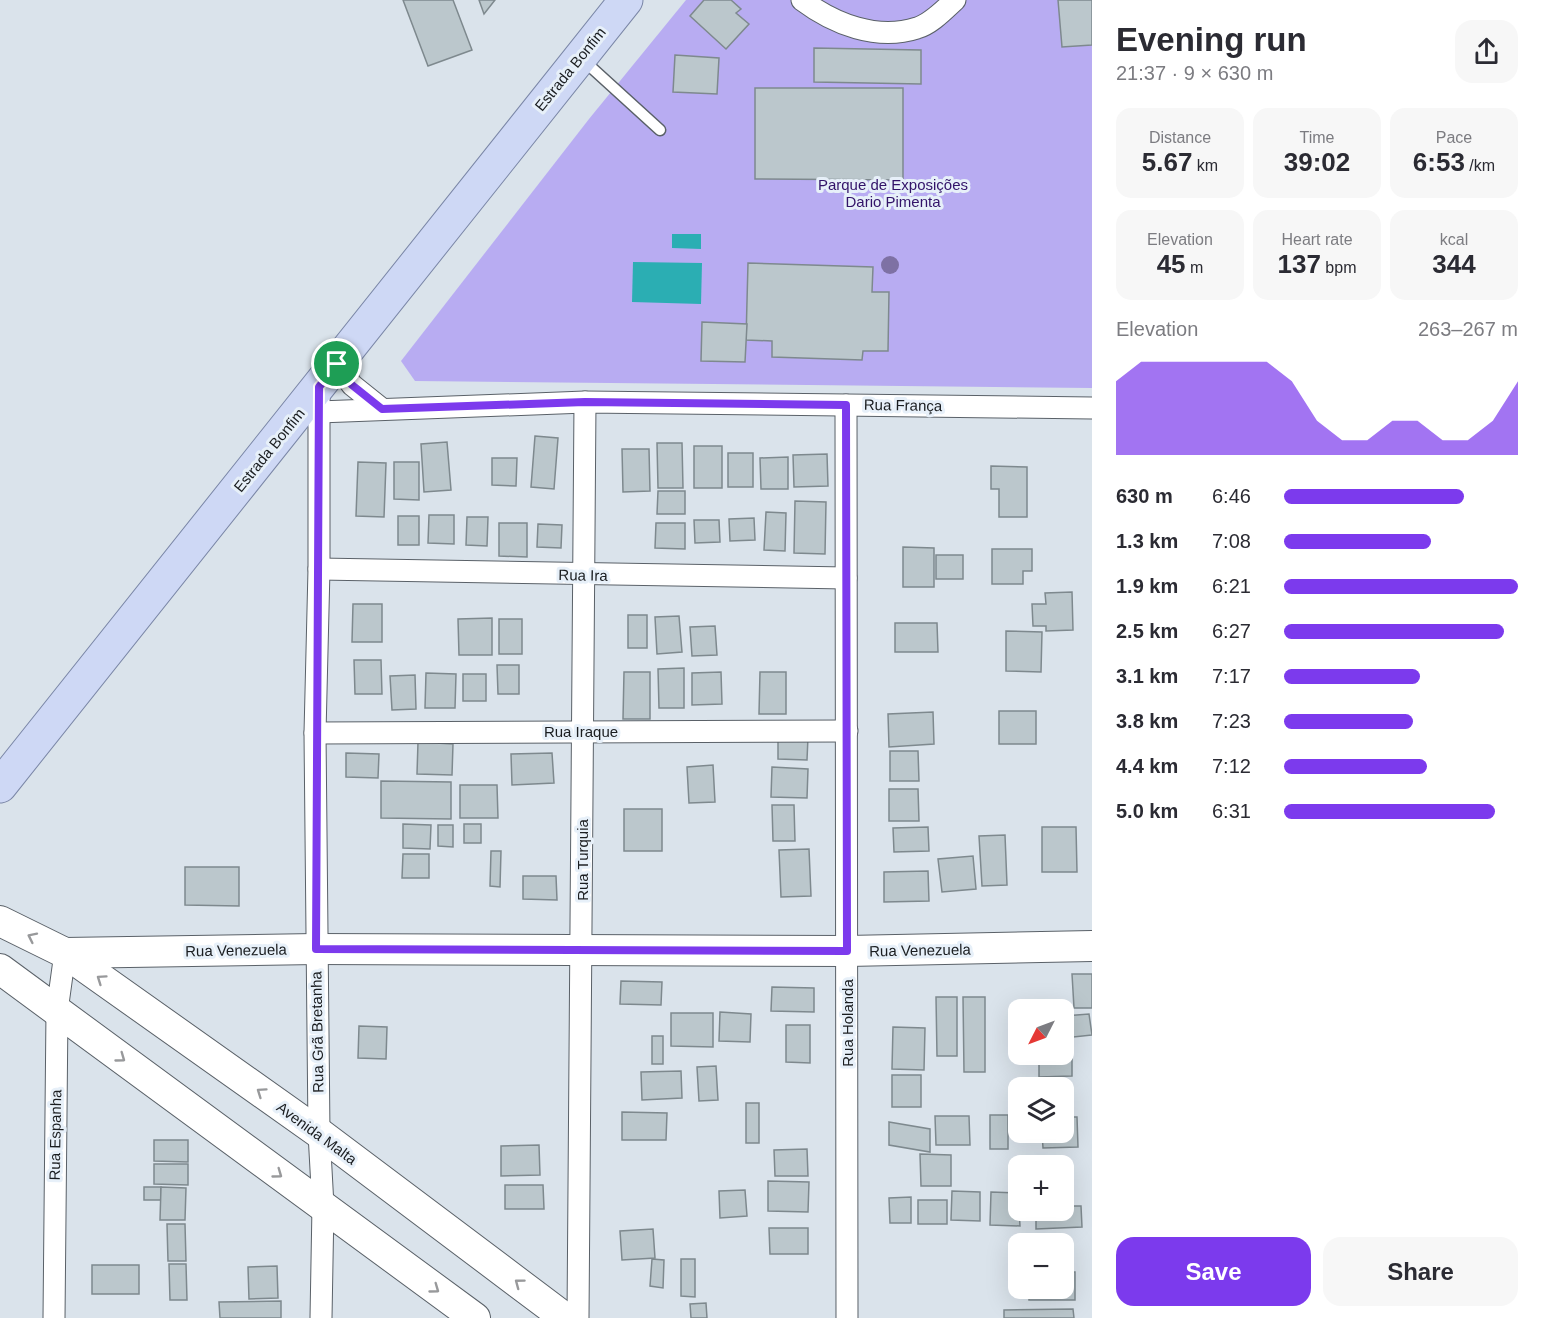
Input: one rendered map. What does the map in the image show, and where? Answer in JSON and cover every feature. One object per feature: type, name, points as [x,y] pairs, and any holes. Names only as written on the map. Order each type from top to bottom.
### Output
[{"type":"main road","name":"Estrada Bonfim","points":[[0,786],[325,388],[579,57],[626,0]]},
{"type":"street","points":[[802,0],[820,14],[858,29],[895,32],[919,28],[955,0]]},
{"type":"street","points":[[325,388],[352,385],[382,409]]},
{"type":"street","name":"Rua França","points":[[325,388],[382,409],[585,402],[1092,408]]},
{"type":"street","name":"Rua Grã Bretanha","points":[[321,1318],[322,1206],[316,949],[315,733],[325,388]]},
{"type":"street","name":"Rua Turquia","points":[[578,1318],[585,402]]},
{"type":"street","name":"Rua Holanda","points":[[846,405],[848,1318]]},
{"type":"street","name":"Rua Ira","points":[[319,569],[846,578]]},
{"type":"street","name":"Rua Iraque","points":[[315,733],[847,731]]},
{"type":"street","name":"Rua Venezuela","points":[[0,921],[65,953],[316,949],[847,951],[1092,946]]},
{"type":"street","name":"Rua Espanha","points":[[54,1318],[57,1011],[65,953]]},
{"type":"street","name":"Avenida Malta","points":[[65,953],[319,1133],[566,1318]]},
{"type":"street","points":[[0,969],[474,1318]]},
{"type":"lane","points":[[579,57],[660,130]]},
{"type":"green space","name":"Parque de Exposições Dario Pimenta","points":[[686,0],[1092,0],[1092,388],[415,381],[401,361],[589,119]]},
{"type":"water","points":[[672,234],[701,234],[701,249],[672,248]]},
{"type":"water","points":[[633,262],[702,263],[701,304],[632,302]]},
{"type":"building","points":[[403,0],[453,0],[472,50],[428,66]]},
{"type":"building","points":[[479,0],[495,0],[484,14]]},
{"type":"building","points":[[704,0],[731,0],[741,9],[736,13],[749,24],[726,49],[690,16]]},
{"type":"building","points":[[1058,0],[1092,0],[1092,45],[1062,47]]},
{"type":"building","points":[[814,48],[921,50],[921,84],[814,82]]},
{"type":"building","points":[[675,55],[719,58],[717,94],[673,92]]},
{"type":"building","points":[[755,88],[903,88],[903,180],[755,179]]},
{"type":"building","points":[[748,263],[873,267],[872,292],[889,292],[888,351],[863,351],[862,360],[772,357],[772,341],[746,340]]},
{"type":"building","points":[[702,322],[747,324],[745,362],[701,361]]},
{"type":"building","points":[[535,436],[558,438],[554,489],[531,487]]},
{"type":"building","points":[[447,442],[451,490],[424,492],[421,444]]},
{"type":"building","points":[[657,443],[682,443],[683,488],[658,488]]},
{"type":"building","points":[[694,446],[722,446],[722,488],[694,488]]},
{"type":"building","points":[[622,449],[649,449],[650,491],[623,492]]},
{"type":"building","points":[[728,453],[753,453],[753,487],[728,487]]},
{"type":"building","points":[[827,454],[828,486],[794,487],[793,455]]},
{"type":"building","points":[[788,457],[788,489],[761,489],[760,458]]},
{"type":"building","points":[[492,458],[517,458],[516,486],[492,485]]},
{"type":"building","points":[[358,462],[386,463],[384,517],[356,516]]},
{"type":"building","points":[[394,462],[419,462],[419,500],[394,499]]},
{"type":"building","points":[[991,466],[1027,467],[1027,517],[999,517],[999,489],[991,489]]},
{"type":"building","points":[[658,491],[685,491],[685,514],[657,514]]},
{"type":"building","points":[[795,501],[826,502],[825,554],[794,553]]},
{"type":"building","points":[[766,512],[786,513],[785,551],[764,550]]},
{"type":"building","points":[[429,515],[454,515],[454,544],[428,543]]},
{"type":"building","points":[[398,516],[419,516],[419,545],[398,545]]},
{"type":"building","points":[[467,517],[488,517],[487,546],[466,545]]},
{"type":"building","points":[[754,518],[755,540],[730,541],[729,519]]},
{"type":"building","points":[[694,520],[719,520],[720,542],[695,543]]},
{"type":"building","points":[[499,523],[527,523],[527,557],[499,556]]},
{"type":"building","points":[[656,523],[685,523],[685,549],[655,548]]},
{"type":"building","points":[[538,524],[562,525],[561,548],[537,547]]},
{"type":"building","points":[[903,547],[934,548],[934,587],[903,587]]},
{"type":"building","points":[[992,549],[1032,549],[1032,571],[1023,571],[1023,584],[992,584]]},
{"type":"building","points":[[936,555],[963,555],[963,579],[936,579]]},
{"type":"building","points":[[1072,592],[1073,630],[1046,631],[1046,626],[1033,626],[1032,604],[1046,604],[1045,593]]},
{"type":"building","points":[[353,604],[382,604],[382,642],[352,642]]},
{"type":"building","points":[[628,615],[647,615],[647,648],[628,648]]},
{"type":"building","points":[[679,616],[682,652],[657,654],[655,617]]},
{"type":"building","points":[[492,618],[492,655],[459,655],[458,619]]},
{"type":"building","points":[[499,619],[522,619],[522,654],[499,654]]},
{"type":"building","points":[[895,623],[937,623],[938,652],[895,652]]},
{"type":"building","points":[[715,626],[717,655],[692,656],[690,627]]},
{"type":"building","points":[[1006,631],[1042,632],[1041,672],[1006,671]]},
{"type":"building","points":[[354,660],[381,660],[382,694],[355,694]]},
{"type":"building","points":[[497,665],[519,665],[519,694],[498,694]]},
{"type":"building","points":[[684,668],[684,708],[659,708],[658,669]]},
{"type":"building","points":[[624,672],[650,672],[650,719],[623,719]]},
{"type":"building","points":[[721,672],[722,704],[692,705],[692,673]]},
{"type":"building","points":[[760,672],[786,672],[786,714],[759,714]]},
{"type":"building","points":[[426,673],[456,674],[455,708],[425,708]]},
{"type":"building","points":[[463,674],[486,674],[486,701],[463,701]]},
{"type":"building","points":[[415,675],[416,709],[392,710],[390,676]]},
{"type":"building","points":[[999,711],[1036,711],[1036,744],[999,744]]},
{"type":"building","points":[[933,712],[934,744],[889,747],[888,714]]},
{"type":"building","points":[[778,736],[808,737],[807,760],[778,759]]},
{"type":"building","points":[[418,742],[453,744],[452,775],[417,774]]},
{"type":"building","points":[[890,751],[918,751],[919,781],[890,781]]},
{"type":"building","points":[[346,753],[379,754],[378,778],[346,777]]},
{"type":"building","points":[[552,753],[554,783],[512,785],[511,754]]},
{"type":"building","points":[[713,765],[715,802],[689,803],[687,767]]},
{"type":"building","points":[[772,767],[808,769],[807,798],[771,797]]},
{"type":"building","points":[[381,781],[451,782],[451,819],[381,818]]},
{"type":"building","points":[[460,785],[497,785],[498,818],[460,818]]},
{"type":"building","points":[[889,789],[918,789],[919,821],[889,821]]},
{"type":"building","points":[[772,805],[794,805],[795,841],[773,841]]},
{"type":"building","points":[[624,809],[662,809],[662,851],[624,851]]},
{"type":"building","points":[[403,824],[431,825],[430,849],[403,848]]},
{"type":"building","points":[[464,824],[481,824],[481,843],[464,843]]},
{"type":"building","points":[[438,825],[453,825],[453,847],[438,846]]},
{"type":"building","points":[[928,827],[929,851],[894,852],[893,828]]},
{"type":"building","points":[[1042,827],[1076,827],[1077,872],[1042,872]]},
{"type":"building","points":[[1005,835],[1007,885],[982,886],[979,836]]},
{"type":"building","points":[[809,849],[811,896],[781,897],[779,850]]},
{"type":"building","points":[[491,851],[501,851],[500,887],[490,886]]},
{"type":"building","points":[[403,854],[429,854],[429,878],[402,878]]},
{"type":"building","points":[[973,856],[976,889],[942,892],[938,859]]},
{"type":"building","points":[[185,867],[239,867],[239,906],[185,905]]},
{"type":"building","points":[[928,871],[929,901],[884,902],[884,872]]},
{"type":"building","points":[[523,876],[556,876],[557,900],[523,899]]},
{"type":"building","points":[[1072,974],[1092,974],[1092,1008],[1074,1008]]},
{"type":"building","points":[[621,981],[662,982],[661,1005],[620,1004]]},
{"type":"building","points":[[772,987],[814,988],[814,1012],[771,1011]]},
{"type":"building","points":[[936,997],[957,997],[957,1056],[937,1056]]},
{"type":"building","points":[[963,997],[985,997],[985,1072],[964,1072]]},
{"type":"building","points":[[720,1012],[751,1014],[750,1042],[719,1041]]},
{"type":"building","points":[[671,1013],[713,1013],[713,1047],[671,1046]]},
{"type":"building","points":[[1089,1014],[1092,1035],[1074,1037],[1074,1015]]},
{"type":"building","points":[[786,1025],[810,1025],[810,1063],[786,1062]]},
{"type":"building","points":[[359,1026],[387,1027],[386,1059],[358,1058]]},
{"type":"building","points":[[893,1027],[925,1028],[924,1070],[892,1069]]},
{"type":"building","points":[[652,1036],[663,1036],[663,1064],[652,1064]]},
{"type":"building","points":[[1039,1065],[1072,1065],[1072,1076],[1039,1077]]},
{"type":"building","points":[[716,1066],[718,1100],[699,1101],[697,1067]]},
{"type":"building","points":[[681,1071],[682,1098],[642,1100],[641,1072]]},
{"type":"building","points":[[892,1075],[921,1075],[921,1107],[892,1107]]},
{"type":"building","points":[[746,1103],[759,1103],[759,1143],[746,1143]]},
{"type":"building","points":[[622,1112],[667,1113],[666,1140],[622,1140]]},
{"type":"building","points":[[990,1115],[1008,1115],[1008,1149],[990,1149]]},
{"type":"building","points":[[935,1116],[969,1116],[970,1145],[936,1145]]},
{"type":"building","points":[[1074,1117],[1077,1117],[1078,1147],[1043,1148],[1043,1143],[1074,1143]]},
{"type":"building","points":[[889,1122],[930,1129],[930,1152],[889,1145]]},
{"type":"building","points":[[154,1140],[188,1140],[188,1162],[154,1161]]},
{"type":"building","points":[[539,1145],[540,1175],[501,1176],[501,1146]]},
{"type":"building","points":[[807,1149],[808,1176],[775,1176],[774,1150]]},
{"type":"building","points":[[920,1154],[951,1155],[951,1186],[921,1186]]},
{"type":"building","points":[[154,1164],[188,1164],[188,1185],[154,1184]]},
{"type":"building","points":[[768,1181],[809,1182],[808,1212],[768,1211]]},
{"type":"building","points":[[505,1185],[543,1185],[544,1209],[505,1209]]},
{"type":"building","points":[[144,1187],[161,1187],[161,1200],[144,1200]]},
{"type":"building","points":[[161,1187],[186,1188],[185,1220],[160,1220]]},
{"type":"building","points":[[745,1190],[747,1216],[720,1218],[719,1191]]},
{"type":"building","points":[[952,1191],[980,1192],[980,1221],[951,1220]]},
{"type":"building","points":[[991,1192],[1008,1193],[1008,1221],[1020,1221],[1020,1226],[990,1225]]},
{"type":"building","points":[[911,1197],[911,1223],[890,1223],[889,1198]]},
{"type":"building","points":[[918,1200],[947,1200],[947,1224],[918,1224]]},
{"type":"building","points":[[1074,1206],[1081,1206],[1082,1227],[1036,1229],[1036,1221],[1074,1221]]},
{"type":"building","points":[[167,1224],[185,1224],[186,1261],[168,1261]]},
{"type":"building","points":[[769,1228],[808,1228],[808,1254],[770,1254]]},
{"type":"building","points":[[653,1229],[655,1258],[622,1260],[620,1231]]},
{"type":"building","points":[[652,1259],[664,1260],[663,1288],[650,1286]]},
{"type":"building","points":[[681,1259],[695,1259],[695,1297],[681,1296]]},
{"type":"building","points":[[169,1264],[186,1264],[187,1300],[170,1300]]},
{"type":"building","points":[[92,1265],[139,1265],[139,1294],[92,1294]]},
{"type":"building","points":[[277,1266],[278,1298],[249,1299],[248,1267]]},
{"type":"building","points":[[1075,1272],[1075,1300],[1029,1300],[1074,1299]]},
{"type":"building","points":[[281,1301],[281,1318],[220,1318],[219,1302]]},
{"type":"building","points":[[706,1303],[707,1318],[691,1318],[690,1304]]},
{"type":"building","points":[[1073,1309],[1074,1318],[1004,1318],[1004,1310]]},
{"type":"route","points":[[337,364],[352,385],[382,409],[585,402],[846,405],[847,951],[316,949],[315,733],[319,569],[319,387],[337,364]]}]
